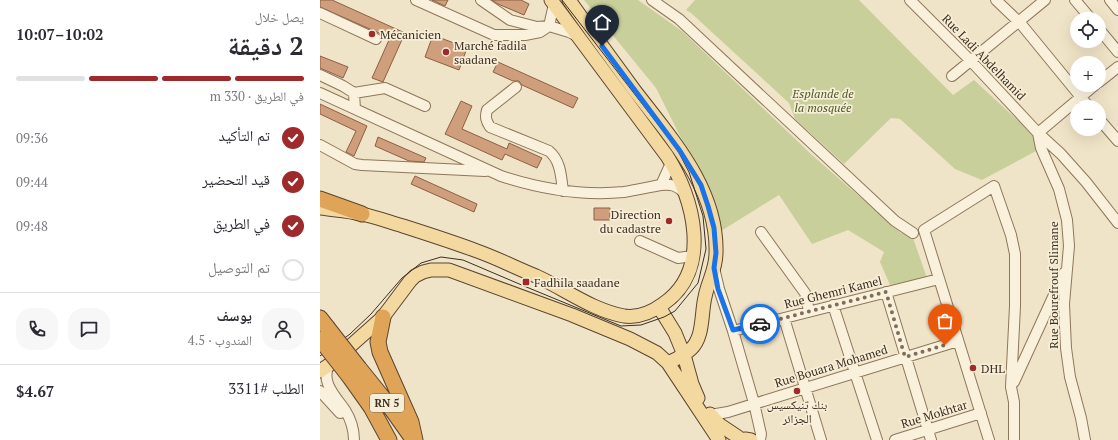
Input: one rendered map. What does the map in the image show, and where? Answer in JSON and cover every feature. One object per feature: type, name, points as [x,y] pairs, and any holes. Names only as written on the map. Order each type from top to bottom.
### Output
[{"type":"highway","points":[[320,198],[362,214]]},
{"type":"highway","points":[[383,317],[378,342],[380,352],[411,422],[415,440]]},
{"type":"highway","name":"RN 5","points":[[322,328],[354,372],[415,440]]},
{"type":"highway","name":"RN 5","points":[[354,372],[389,440]]},
{"type":"highway","points":[[371,406],[396,440]]},
{"type":"main road","points":[[569,0],[680,151],[701,185],[708,206],[714,228],[716,253],[714,268],[705,296],[699,337],[692,348],[684,355],[668,363]]},
{"type":"main road","points":[[320,208],[362,214],[478,251],[554,284],[580,299],[613,313],[625,316],[637,316],[659,307],[672,298],[679,290],[687,276],[695,246],[693,227],[684,193],[671,163],[552,2]]},
{"type":"main road","points":[[324,368],[383,317],[415,276],[431,270],[449,270],[572,315],[630,339],[657,353],[668,363],[719,440]]},
{"type":"main road","points":[[659,307],[675,334],[684,355],[697,396],[710,415],[720,425],[741,439]]},
{"type":"main road","points":[[657,353],[664,352],[669,348],[675,334]]},
{"type":"street","points":[[416,0],[494,35],[525,35],[540,32],[549,26],[552,2]]},
{"type":"street","points":[[481,0],[510,20],[537,27],[549,26],[569,32],[579,37]]},
{"type":"street","points":[[652,0],[679,19],[895,221],[913,233]]},
{"type":"street","name":"Rue Ladi Abdelhamid","points":[[910,0],[970,60],[1038,133],[1061,154],[1086,182],[1118,223]]},
{"type":"street","points":[[996,0],[1019,22],[1083,100]]},
{"type":"street","points":[[952,76],[1045,0]]},
{"type":"street","points":[[1075,0],[1085,12]]},
{"type":"street","points":[[1110,0],[1118,10]]},
{"type":"street","points":[[320,13],[376,39]]},
{"type":"street","points":[[1106,37],[1118,52]]},
{"type":"street","points":[[1106,76],[1118,67]]},
{"type":"street","points":[[320,75],[354,93],[384,88],[425,106]]},
{"type":"street","points":[[516,87],[487,110],[485,116],[487,122],[490,127],[549,151],[554,155],[559,165],[563,191]]},
{"type":"street","points":[[1038,133],[1087,92]]},
{"type":"street","points":[[320,93],[354,110],[521,183],[563,191],[585,192],[624,192],[661,184],[672,184],[684,193]]},
{"type":"street","points":[[354,93],[354,110]]},
{"type":"street","points":[[1106,127],[1118,142]]},
{"type":"street","name":"Rue Bourefrouf Slimane","points":[[1038,133],[1041,148],[1065,209],[1068,236],[1064,304],[1066,348],[1070,377],[1082,418],[1085,440]]},
{"type":"street","points":[[320,145],[355,164],[492,171]]},
{"type":"street","points":[[661,184],[671,163]]},
{"type":"street","points":[[989,440],[924,230],[994,186],[1011,235],[1015,254],[1015,306],[1011,387],[1014,402],[1014,440]]},
{"type":"street","points":[[760,232],[805,293],[809,311]]},
{"type":"street","points":[[640,241],[678,258],[693,256]]},
{"type":"street","points":[[1011,387],[1067,266]]},
{"type":"street","points":[[714,268],[718,289],[733,330],[754,403],[761,434],[760,440]]},
{"type":"street","name":"Rue Ghemri Kamel","points":[[733,330],[939,279]]},
{"type":"street","points":[[886,292],[931,440]]},
{"type":"street","points":[[834,305],[876,440]]},
{"type":"street","points":[[784,318],[821,440]]},
{"type":"street","name":"Rue Bouara Mohamed","points":[[710,415],[728,412],[958,341]]},
{"type":"street","points":[[324,368],[326,381],[330,391],[345,410],[352,425],[354,440]]},
{"type":"street","points":[[320,391],[341,414],[348,418]]},
{"type":"street","name":"Rue Mokhtar","points":[[895,440],[981,414]]},
{"type":"green space","points":[[584,0],[638,0],[682,31],[812,155],[901,233],[912,235],[927,278],[890,285],[880,262],[884,252],[848,230],[812,244],[779,195],[721,231],[712,195],[656,88]]},
{"type":"green space","name":"Esplande de la mosquée","points":[[695,0],[859,0],[953,95],[974,80],[1035,136],[1038,150],[982,180],[955,169],[900,119],[891,118],[844,164],[795,119],[789,103],[686,10]]},
{"type":"building","points":[[320,0],[332,0],[405,33],[383,82],[372,78],[389,40],[382,37],[379,33],[320,7]]},
{"type":"building","points":[[432,0],[448,0],[445,6]]},
{"type":"building","points":[[492,0],[521,0],[529,4],[524,15]]},
{"type":"building","name":"Marché fadila saadane","points":[[433,35],[467,48],[459,70],[425,57]]},
{"type":"building","points":[[320,56],[348,67],[343,78],[320,68]]},
{"type":"building","points":[[498,62],[578,98],[573,108],[522,85],[519,81],[513,81],[493,72]]},
{"type":"building","points":[[461,101],[472,106],[462,129],[507,149],[509,143],[542,158],[537,168],[505,154],[502,160],[445,134]]},
{"type":"building","points":[[320,104],[367,126],[354,156],[346,152],[356,131],[320,114]]},
{"type":"building","points":[[378,137],[426,158],[424,162],[409,161],[375,146]]},
{"type":"building","points":[[415,176],[477,204],[474,212],[411,184]]},
{"type":"building","points":[[594,208],[610,208],[610,220],[594,220]]},
{"type":"tram line","points":[[320,356],[350,334],[371,314],[402,278],[421,263],[441,257],[463,260],[621,326],[641,325],[664,317],[675,311],[698,283],[706,249],[703,216],[689,172],[677,149],[562,0]]},
{"type":"way so far","points":[[760,324],[886,292],[905,357],[945,345]]},
{"type":"place","name":"Mécanicien","points":[[372,34]]},
{"type":"place","name":"Marché fadila saadane","points":[[446,52]]},
{"type":"place","name":"Direction du cadastre","points":[[669,221]]},
{"type":"place","name":"Fadhila saadane","points":[[526,282]]},
{"type":"place","name":"DHL","points":[[973,368]]},
{"type":"place","name":"بنك تنيكسيس الجزائر","points":[[797,391]]},
{"type":"route","points":[[602,46],[680,151],[701,185],[714,228],[716,253],[714,268],[718,289],[733,330],[760,324]]}]
